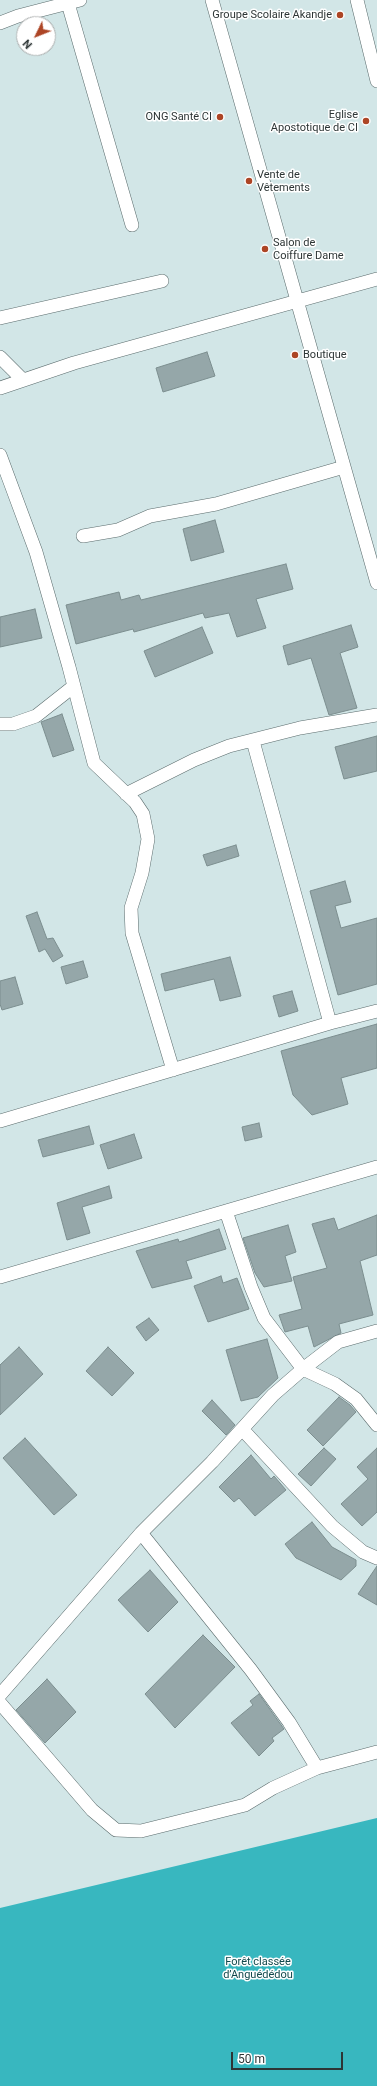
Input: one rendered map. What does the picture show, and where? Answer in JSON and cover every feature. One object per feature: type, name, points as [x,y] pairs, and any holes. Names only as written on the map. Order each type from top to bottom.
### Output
[{"type":"street","points":[[212,0],[377,583]]},
{"type":"street","points":[[357,0],[375,67],[377,81]]},
{"type":"street","points":[[0,23],[18,16],[72,1],[132,225]]},
{"type":"street","points":[[0,388],[74,363],[377,279]]},
{"type":"street","points":[[0,318],[162,282]]},
{"type":"street","points":[[0,357],[23,380]]},
{"type":"street","points":[[0,454],[36,552],[94,763],[135,802],[143,814],[148,839],[142,873],[131,908],[132,933],[173,1070]]},
{"type":"street","points":[[83,536],[118,530],[150,516],[216,504],[344,467]]},
{"type":"street","points":[[0,724],[13,724],[36,716],[74,686]]},
{"type":"street","points":[[126,794],[194,760],[228,746],[253,741],[300,728],[377,715]]},
{"type":"street","points":[[253,741],[330,1023]]},
{"type":"street","points":[[0,1121],[330,1023],[377,1011]]},
{"type":"street","points":[[0,1277],[377,1167]]},
{"type":"street","points":[[226,1211],[251,1287],[264,1318],[303,1369],[335,1384],[356,1399],[377,1425]]},
{"type":"street","points":[[0,1695],[141,1533],[212,1462],[273,1395],[338,1342],[377,1331]]},
{"type":"street","points":[[242,1429],[332,1526],[363,1552],[377,1558]]},
{"type":"street","points":[[141,1533],[255,1676],[289,1722],[317,1768]]},
{"type":"street","points":[[0,1703],[92,1810],[116,1830],[141,1831],[245,1805],[273,1788],[317,1768],[377,1752]]},
{"type":"green space","name":"Forêt classée d’Anguédédou","points":[[377,1818],[377,2086],[0,2086],[0,1908]]},
{"type":"building","points":[[207,352],[215,376],[163,392],[156,368]]},
{"type":"building","points":[[215,520],[224,552],[191,561],[183,529]]},
{"type":"building","points":[[286,564],[293,589],[256,599],[266,628],[237,637],[229,613],[205,618],[203,613],[134,632],[133,629],[76,644],[66,605],[119,592],[121,600],[139,595],[141,600]]},
{"type":"building","points":[[35,609],[42,638],[0,647],[0,617]]},
{"type":"building","points":[[351,625],[358,647],[340,653],[357,708],[329,715],[311,658],[288,665],[283,646]]},
{"type":"building","points":[[202,627],[213,653],[155,677],[144,651]]},
{"type":"building","points":[[62,714],[74,750],[53,757],[41,722]]},
{"type":"building","points":[[377,736],[377,771],[344,779],[335,747]]},
{"type":"building","points":[[236,845],[239,856],[207,866],[203,855]]},
{"type":"building","points":[[345,881],[351,902],[335,906],[341,928],[377,918],[377,984],[338,995],[310,891]]},
{"type":"building","points":[[37,912],[47,939],[53,938],[63,956],[53,962],[45,949],[39,952],[26,916]]},
{"type":"building","points":[[230,957],[241,996],[220,1001],[214,979],[165,991],[161,974]]},
{"type":"building","points":[[83,961],[88,977],[66,984],[61,967]]},
{"type":"building","points":[[15,977],[23,1004],[2,1010],[0,1004],[0,981]]},
{"type":"building","points":[[292,991],[298,1011],[279,1017],[273,996]]},
{"type":"building","points":[[377,1024],[377,1068],[341,1078],[348,1104],[312,1115],[293,1095],[281,1051]]},
{"type":"building","points":[[259,1123],[262,1137],[245,1141],[242,1127]]},
{"type":"building","points":[[89,1126],[94,1144],[43,1157],[38,1140]]},
{"type":"building","points":[[134,1134],[142,1158],[108,1169],[100,1145]]},
{"type":"building","points":[[109,1186],[112,1198],[82,1207],[90,1233],[67,1240],[57,1203]]},
{"type":"building","points":[[377,1215],[377,1255],[360,1261],[373,1315],[339,1324],[341,1333],[314,1347],[308,1326],[285,1332],[279,1315],[302,1309],[293,1277],[327,1268],[312,1224],[334,1218],[338,1230]]},
{"type":"building","points":[[288,1225],[296,1252],[285,1256],[292,1281],[264,1287],[255,1273],[243,1238]]},
{"type":"building","points":[[219,1229],[226,1249],[186,1261],[192,1278],[152,1288],[136,1251],[178,1239],[179,1242]]},
{"type":"building","points":[[221,1276],[223,1283],[237,1278],[249,1309],[208,1322],[194,1286]]},
{"type":"building","points":[[149,1318],[159,1330],[146,1341],[136,1327]]},
{"type":"building","points":[[267,1339],[278,1378],[258,1397],[241,1401],[226,1350]]},
{"type":"building","points":[[19,1347],[43,1374],[0,1415],[0,1365]]},
{"type":"building","points":[[108,1347],[134,1373],[112,1396],[86,1371]]},
{"type":"building","points":[[339,1397],[350,1405],[356,1412],[323,1446],[307,1430]]},
{"type":"building","points":[[212,1400],[235,1425],[226,1435],[202,1411]]},
{"type":"building","points":[[25,1438],[77,1495],[54,1515],[3,1458]]},
{"type":"building","points":[[324,1448],[336,1459],[311,1486],[298,1474]]},
{"type":"building","points":[[377,1448],[377,1512],[362,1526],[341,1504],[368,1479],[357,1467]]},
{"type":"building","points":[[251,1455],[271,1479],[274,1476],[286,1490],[255,1516],[239,1498],[234,1502],[219,1487]]},
{"type":"building","points":[[312,1522],[332,1547],[356,1560],[356,1566],[341,1580],[296,1558],[285,1544]]},
{"type":"building","points":[[377,1566],[377,1605],[358,1594]]},
{"type":"building","points":[[150,1570],[178,1602],[148,1632],[118,1600]]},
{"type":"building","points":[[203,1635],[235,1667],[175,1728],[145,1694]]},
{"type":"building","points":[[47,1679],[76,1712],[45,1743],[16,1710]]},
{"type":"building","points":[[259,1694],[284,1729],[272,1738],[274,1741],[259,1756],[231,1723],[253,1705],[250,1701]]},
{"type":"place","name":"Groupe Scolaire Akandje","points":[[340,15]]},
{"type":"place","name":"ONG Santé CI","points":[[220,117]]},
{"type":"place","name":"Eglise Apostotique de CI","points":[[366,121]]},
{"type":"place","name":"Vente de Vêtements","points":[[249,181]]},
{"type":"place","name":"Salon de Coiffure Dame","points":[[265,249]]},
{"type":"place","name":"Boutique","points":[[295,355]]}]
